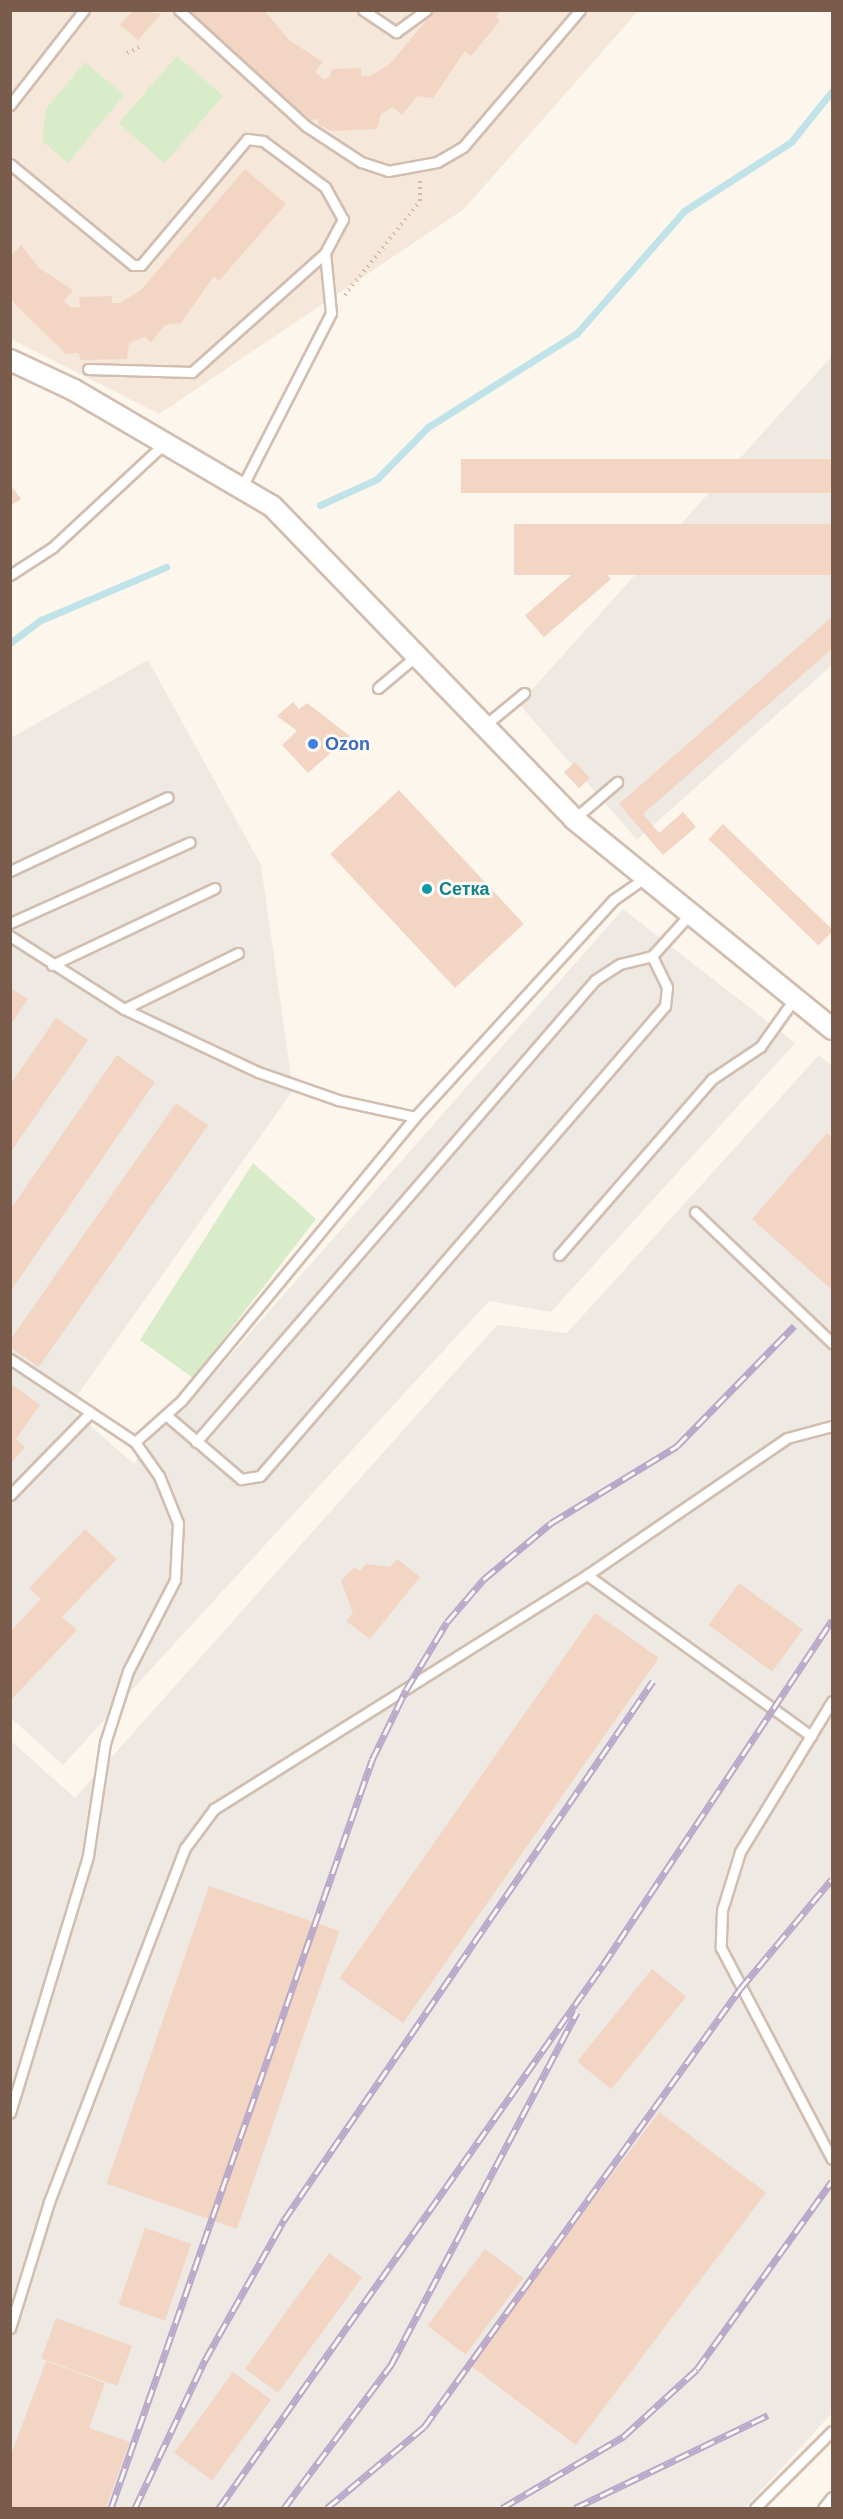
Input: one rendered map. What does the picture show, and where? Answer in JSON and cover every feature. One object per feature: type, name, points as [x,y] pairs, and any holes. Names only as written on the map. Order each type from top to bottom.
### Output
[{"type":"street","points":[[10,360],[165,443],[272,506],[482,728],[574,819],[832,1029]]},
{"type":"lane","points":[[10,105],[84,10]]},
{"type":"lane","points":[[179,10],[306,126],[361,162],[388,171],[421,166],[463,147],[580,10]]},
{"type":"lane","points":[[363,10],[396,32],[426,10]]},
{"type":"lane","points":[[10,164],[133,265],[141,265],[233,150],[246,139],[263,141],[325,187],[344,219],[326,253],[192,372],[88,369]]},
{"type":"lane","points":[[243,488],[331,313],[326,253]]},
{"type":"lane","points":[[10,575],[53,547],[165,443]]},
{"type":"lane","points":[[378,688],[415,657]]},
{"type":"lane","points":[[482,728],[524,693]]},
{"type":"lane","points":[[574,819],[617,783]]},
{"type":"lane","points":[[10,870],[168,797]]},
{"type":"lane","points":[[10,923],[190,842]]},
{"type":"lane","points":[[135,1442],[166,1415],[415,1117],[613,900],[646,877]]},
{"type":"lane","points":[[52,965],[215,888]]},
{"type":"lane","points":[[196,1442],[595,980],[620,964],[652,956],[691,914]]},
{"type":"lane","points":[[10,936],[124,1009],[258,1072],[338,1100],[415,1117]]},
{"type":"lane","points":[[124,1009],[238,953]]},
{"type":"lane","points":[[166,1415],[241,1479],[260,1476],[665,1006],[667,987],[652,956]]},
{"type":"lane","points":[[559,1255],[712,1079],[760,1047],[795,998]]},
{"type":"lane","points":[[695,1212],[832,1343]]},
{"type":"lane","points":[[10,1359],[135,1442],[159,1476],[178,1523],[175,1580],[128,1671],[105,1743],[88,1856],[10,2112]]},
{"type":"lane","points":[[10,1495],[90,1413]]},
{"type":"lane","points":[[10,2328],[49,2202],[181,1859],[214,1809],[587,1575],[787,1438],[832,1425]]},
{"type":"lane","points":[[587,1575],[810,1736]]},
{"type":"lane","points":[[832,1701],[740,1852],[722,1910],[721,1948],[832,2158]]},
{"type":"lane","points":[[755,2508],[832,2430]]},
{"type":"lane","points":[[823,2508],[832,2497]]},
{"type":"path","points":[[127,53],[140,47]]},
{"type":"path","points":[[331,313],[420,201],[421,166]]},
{"type":"shaded area","points":[[10,11],[638,11],[464,209],[159,414],[11,339]]},
{"type":"shaded area","points":[[832,356],[832,665],[637,840],[519,704]]},
{"type":"shaded area","points":[[148,660],[261,865],[293,1090],[69,1407],[134,1464],[166,1415],[185,1407],[623,909],[795,1043],[551,1312],[489,1301],[63,1765],[11,1718],[11,738]]},
{"type":"shaded area","points":[[819,1055],[832,1066],[832,2413],[745,2508],[11,2508],[10,1740],[75,1798],[497,1325],[567,1333]]},
{"type":"green space","points":[[177,56],[223,96],[165,163],[119,123]]},
{"type":"green space","points":[[85,62],[124,95],[68,163],[42,141],[46,109]]},
{"type":"green space","points":[[253,1163],[316,1219],[193,1378],[140,1340]]},
{"type":"building","points":[[133,10],[161,14],[138,40],[120,25]]},
{"type":"building","points":[[185,10],[264,10],[289,40],[323,62],[315,72],[323,79],[329,78],[332,69],[361,68],[361,76],[370,76],[390,64],[435,10],[501,10],[496,17],[500,21],[471,56],[465,51],[433,98],[417,96],[402,115],[393,107],[381,114],[377,129],[331,131],[318,124],[318,119],[304,121],[279,91]]},
{"type":"building","points":[[245,169],[286,204],[219,281],[214,276],[181,323],[165,325],[151,342],[145,337],[129,343],[127,359],[81,360],[78,353],[66,354],[10,299],[10,257],[21,245],[39,268],[73,290],[64,301],[71,307],[80,307],[79,297],[112,296],[112,303],[120,303],[141,290]]},
{"type":"building","points":[[461,459],[832,459],[832,493],[461,493]]},
{"type":"building","points":[[10,485],[21,499],[10,506]]},
{"type":"building","points":[[514,524],[832,524],[832,575],[514,575]]},
{"type":"building","points":[[592,557],[611,579],[544,637],[525,615]]},
{"type":"building","points":[[832,617],[832,649],[643,814],[659,833],[683,812],[696,827],[663,855],[619,804]]},
{"type":"building","points":[[293,702],[299,709],[307,703],[350,736],[308,773],[282,745],[297,731],[277,716]]},
{"type":"building","points":[[575,762],[590,778],[579,788],[564,772]]},
{"type":"building","name":"Сетка","points":[[399,790],[524,924],[455,988],[330,854]]},
{"type":"building","points":[[723,824],[832,929],[818,945],[708,839]]},
{"type":"building","points":[[10,988],[28,999],[10,1026]]},
{"type":"building","points":[[56,1018],[88,1040],[10,1153],[10,1085]]},
{"type":"building","points":[[117,1055],[155,1082],[10,1292],[10,1210]]},
{"type":"building","points":[[176,1103],[208,1125],[39,1367],[10,1347],[10,1340]]},
{"type":"building","points":[[827,1133],[832,1138],[832,1290],[752,1219]]},
{"type":"building","points":[[10,1383],[40,1405],[16,1439],[25,1447],[12,1462]]},
{"type":"building","points":[[85,1529],[117,1559],[62,1617],[77,1630],[10,1701],[10,1632],[41,1599],[29,1588]]},
{"type":"building","points":[[397,1559],[420,1577],[370,1639],[346,1621],[353,1613],[341,1581],[354,1567],[360,1571],[366,1564],[390,1567]]},
{"type":"building","points":[[739,1583],[803,1629],[772,1672],[708,1625]]},
{"type":"building","points":[[595,1613],[659,1658],[403,2023],[339,1978]]},
{"type":"building","points":[[209,1886],[339,1931],[237,2229],[106,2184]]},
{"type":"building","points":[[652,1969],[686,1997],[611,2089],[577,2061]]},
{"type":"building","points":[[659,2112],[766,2193],[576,2445],[469,2364]]},
{"type":"building","points":[[145,2228],[191,2244],[165,2321],[119,2305]]},
{"type":"building","points":[[485,2249],[523,2278],[466,2355],[427,2326]]},
{"type":"building","points":[[329,2253],[362,2277],[278,2393],[245,2369]]},
{"type":"building","points":[[56,2318],[132,2346],[117,2386],[41,2358]]},
{"type":"building","points":[[46,2361],[105,2383],[89,2428],[130,2442],[106,2508],[10,2508],[10,2457]]},
{"type":"building","points":[[233,2372],[271,2400],[212,2481],[174,2453]]},
{"type":"waterway","points":[[320,505],[377,479],[428,427],[577,333],[684,211],[791,142],[832,91]]},
{"type":"waterway","points":[[10,643],[41,620],[166,567]]},
{"type":"railway","points":[[111,2508],[372,1760],[406,1690],[447,1622],[484,1579],[551,1523],[677,1446],[794,1326]]},
{"type":"railway","points":[[219,2508],[603,1965],[832,1620]]},
{"type":"railway","points":[[135,2508],[205,2360],[284,2220],[653,1681]]},
{"type":"railway","points":[[327,2508],[424,2427],[740,1989],[832,1879]]},
{"type":"railway","points":[[284,2508],[391,2365],[577,2012]]},
{"type":"railway","points":[[502,2508],[624,2436],[697,2369],[832,2181]]},
{"type":"railway","points":[[575,2508],[768,2415]]},
{"type":"place","name":"Ozon","points":[[313,744]]},
{"type":"place","name":"Сетка","points":[[427,889]]}]
